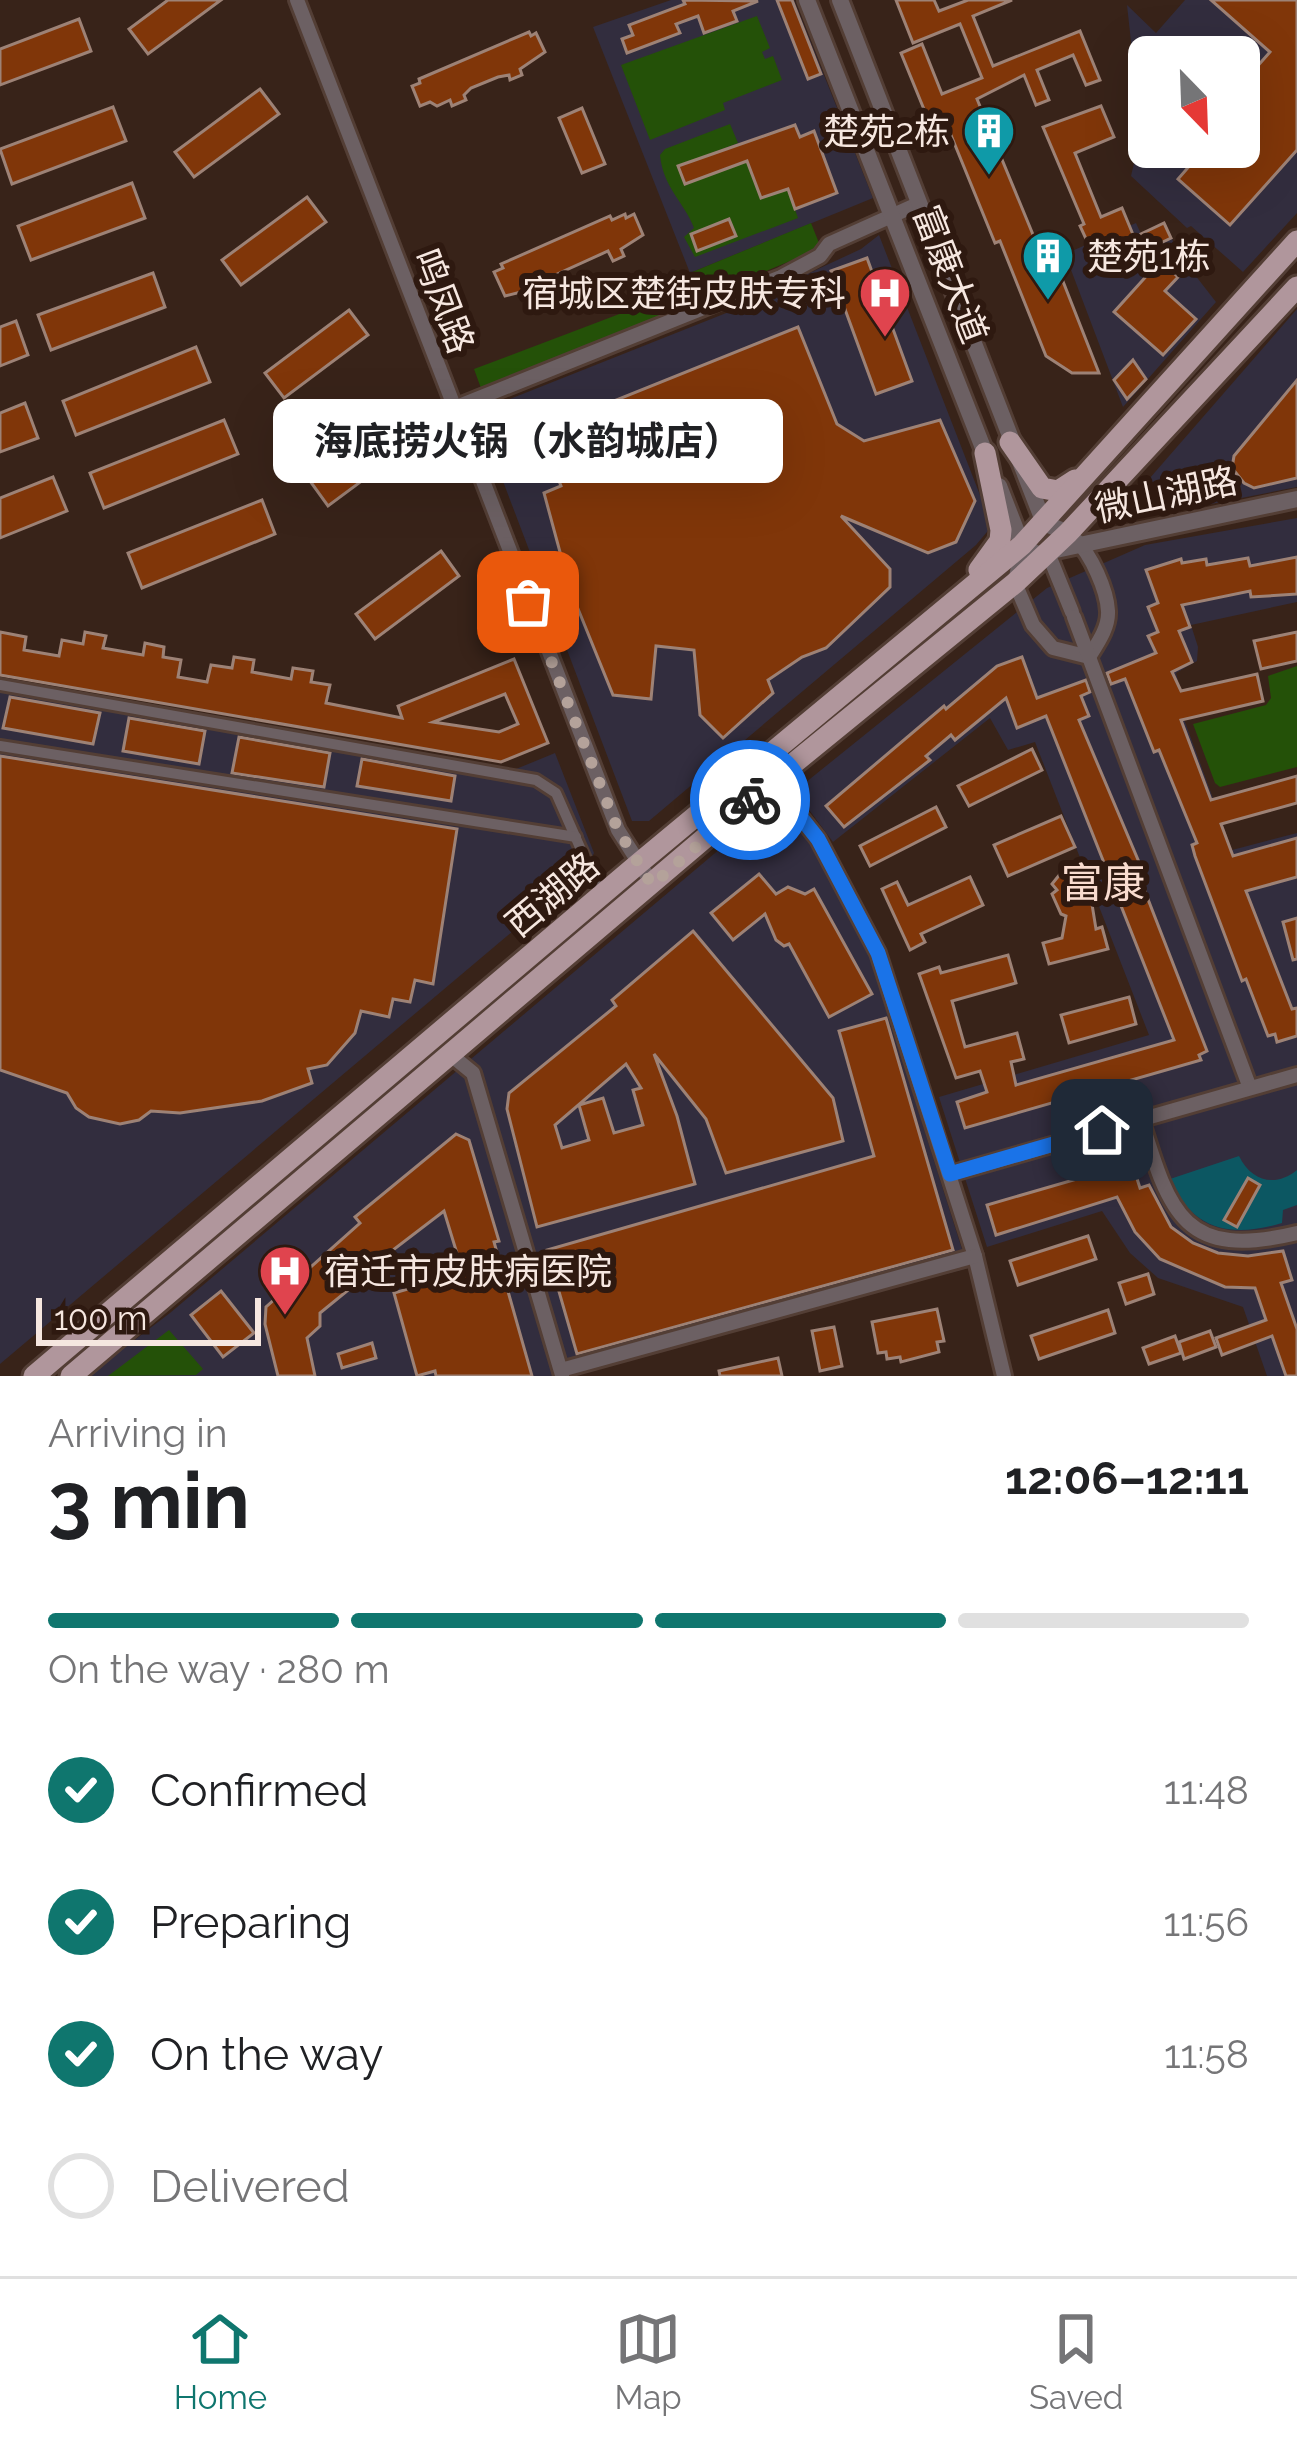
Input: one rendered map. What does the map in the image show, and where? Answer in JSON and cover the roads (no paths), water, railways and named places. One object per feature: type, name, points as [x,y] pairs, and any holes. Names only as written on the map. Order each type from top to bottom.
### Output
[{"type":"main road","name":"西湖路","points":[[35,1376],[1022,544],[1297,241]]},
{"type":"main road","name":"西湖路","points":[[71,1376],[772,781],[1048,553],[1076,540],[1297,287]]},
{"type":"main road","points":[[1010,442],[1036,483],[1050,492],[1068,486],[1120,439]]},
{"type":"main road","points":[[948,606],[1000,541],[998,500],[985,453]]},
{"type":"street","name":"鸣凤路","points":[[297,0],[618,830],[652,885]]},
{"type":"street","name":"富康大道","points":[[807,0],[1022,544]]},
{"type":"street","name":"富康大道","points":[[840,0],[1044,523]]},
{"type":"street","points":[[454,408],[782,277],[820,256],[829,244],[918,204]]},
{"type":"street","name":"微山湖路","points":[[1076,540],[1297,499]]},
{"type":"street","points":[[1044,523],[1076,540],[1108,608],[1103,632],[1089,657]]},
{"type":"street","points":[[1022,544],[1015,583],[1042,638],[1053,648],[1089,657]]},
{"type":"street","points":[[1022,544],[1031,553],[1048,553],[1250,1088]]},
{"type":"street","points":[[0,685],[536,780],[556,793],[601,896]]},
{"type":"street","points":[[0,746],[576,837]]},
{"type":"street","points":[[772,781],[818,839],[878,953],[975,1256],[1004,1376]]},
{"type":"street","points":[[451,1055],[473,1073],[562,1373],[975,1256]]},
{"type":"street","points":[[950,1174],[1297,1075]]},
{"type":"street","points":[[1141,1119],[1160,1183],[1177,1213],[1198,1232],[1242,1242],[1297,1232]]},
{"type":"water","points":[[1239,1156],[1264,1179],[1280,1179],[1297,1170],[1297,1205],[1283,1210],[1282,1223],[1246,1230],[1216,1226],[1190,1210],[1170,1179]]},
{"type":"place","name":"楚苑2栋","points":[[989,177]]},
{"type":"place","name":"楚苑1栋","points":[[1048,302]]},
{"type":"place","name":"宿城区楚街皮肤专科","points":[[885,339]]},
{"type":"place","name":"海底捞火锅（水韵城店）","points":[[528,602]]},
{"type":"place","name":"宿迁市皮肤病医院","points":[[285,1317]]},
{"type":"district","name":"富康","points":[[1103,883]]}]
